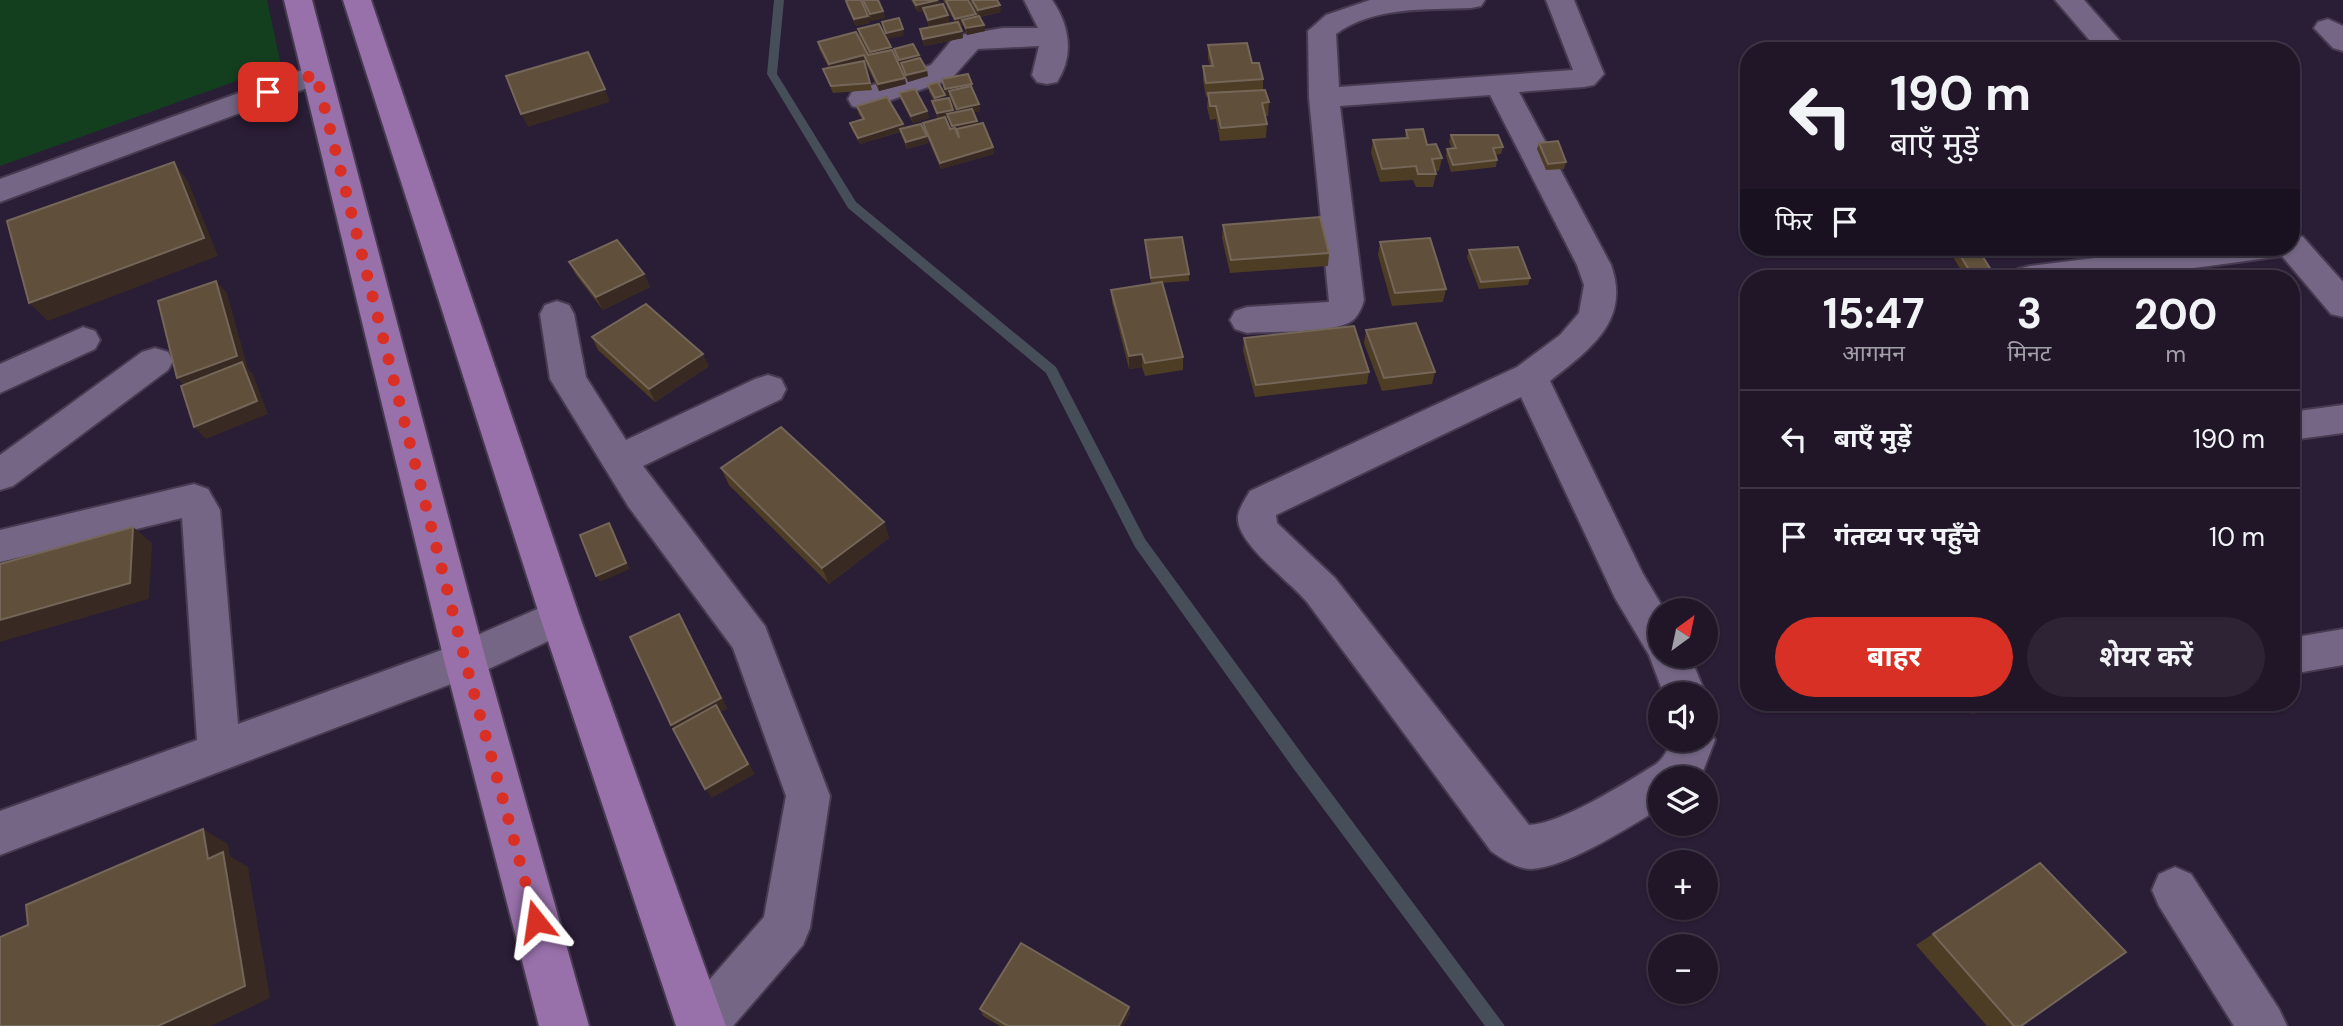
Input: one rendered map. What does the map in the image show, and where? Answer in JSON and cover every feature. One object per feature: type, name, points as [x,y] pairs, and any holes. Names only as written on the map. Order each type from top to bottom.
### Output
[{"type":"main road","points":[[298,0],[465,660],[564,1026]]},
{"type":"main road","points":[[357,0],[560,617],[701,1026]]},
{"type":"street","points":[[1038,0],[1048,12],[1054,37],[1055,53],[1047,75]]},
{"type":"street","points":[[1247,320],[1336,314],[1344,309],[1347,300],[1324,98],[1322,31],[1334,17],[1354,7],[1471,0]]},
{"type":"street","points":[[1324,98],[1584,78],[1589,74],[1560,0]]},
{"type":"street","points":[[2069,0],[2107,42]]},
{"type":"street","points":[[863,99],[941,72],[961,47],[971,41],[1003,37],[1054,37]]},
{"type":"street","points":[[0,191],[316,74]]},
{"type":"street","points":[[1500,85],[1594,265],[1601,285],[1596,317],[1572,344],[1530,377],[1264,502],[1257,515],[1259,530],[1321,590],[1507,836],[1520,845],[1533,847],[1553,842],[1648,791]]},
{"type":"street","points":[[2300,252],[2331,276],[2343,305]]},
{"type":"street","points":[[2093,270],[2202,256]]},
{"type":"street","points":[[557,314],[568,379],[641,495],[750,639],[808,796],[786,928],[701,1026]]},
{"type":"street","points":[[0,379],[83,340]]},
{"type":"street","points":[[0,475],[155,361]]},
{"type":"street","points":[[1530,377],[1629,586],[1648,619]]},
{"type":"street","points":[[619,460],[768,389]]},
{"type":"street","points":[[2300,425],[2343,419]]},
{"type":"street","points":[[0,546],[194,500],[201,510],[219,750]]},
{"type":"street","points":[[0,834],[465,660],[560,617]]},
{"type":"street","points":[[2300,654],[2343,647]]},
{"type":"street","points":[[2175,890],[2262,1026]]},
{"type":"green space","points":[[0,0],[267,0],[281,65],[0,166]]},
{"type":"building","points":[[861,0],[868,16],[854,19],[846,1]]},
{"type":"building","points":[[863,0],[878,0],[883,11],[870,14]]},
{"type":"building","points":[[913,0],[938,0],[916,5]]},
{"type":"building","points":[[968,0],[976,14],[955,19],[946,1]]},
{"type":"building","points":[[972,0],[997,0],[1000,5],[978,10]]},
{"type":"building","points":[[943,4],[948,15],[928,20],[923,8]]},
{"type":"building","points":[[979,16],[984,25],[966,28],[962,20]]},
{"type":"building","points":[[899,18],[903,29],[886,33],[882,22]]},
{"type":"building","points":[[958,22],[962,31],[923,39],[920,29]]},
{"type":"building","points":[[879,24],[891,47],[870,52],[858,29]]},
{"type":"building","points":[[856,32],[868,55],[892,50],[905,78],[878,84],[864,55],[829,64],[818,42]]},
{"type":"building","points":[[1247,43],[1252,63],[1259,63],[1263,79],[1206,83],[1203,66],[1213,66],[1208,45]]},
{"type":"building","points":[[913,44],[919,55],[899,60],[894,49]]},
{"type":"building","points":[[588,52],[605,89],[521,114],[506,76]]},
{"type":"building","points":[[920,58],[927,70],[906,75],[901,63]]},
{"type":"building","points":[[864,61],[870,83],[831,86],[823,69]]},
{"type":"building","points":[[968,74],[972,84],[945,89],[942,79]]},
{"type":"building","points":[[938,82],[945,95],[935,98],[928,85]]},
{"type":"building","points":[[971,86],[979,104],[957,109],[949,91]]},
{"type":"building","points":[[915,89],[927,111],[911,116],[899,93]]},
{"type":"building","points":[[1265,90],[1269,102],[1262,103],[1267,124],[1221,128],[1216,106],[1210,106],[1208,93]]},
{"type":"building","points":[[887,97],[903,124],[858,138],[850,123],[864,119],[857,106]]},
{"type":"building","points":[[949,98],[953,110],[937,113],[932,101]]},
{"type":"building","points":[[972,109],[977,121],[952,126],[947,114]]},
{"type":"building","points":[[945,117],[950,129],[955,128],[959,138],[957,129],[983,123],[993,147],[940,163],[923,123]]},
{"type":"building","points":[[921,124],[927,136],[906,142],[900,129]]},
{"type":"building","points":[[1423,129],[1427,145],[1436,144],[1442,158],[1432,159],[1436,174],[1418,174],[1416,166],[1382,169],[1373,140],[1408,138],[1406,130]]},
{"type":"building","points":[[1451,135],[1498,135],[1503,147],[1493,148],[1497,160],[1453,165],[1447,149],[1456,148]]},
{"type":"building","points":[[1558,141],[1566,162],[1548,164],[1539,143]]},
{"type":"building","points":[[174,162],[204,238],[29,303],[7,221]]},
{"type":"building","points":[[1320,217],[1329,253],[1231,260],[1223,225]]},
{"type":"building","points":[[1182,237],[1189,274],[1151,278],[1145,240]]},
{"type":"building","points":[[1430,238],[1446,289],[1395,293],[1380,242]]},
{"type":"building","points":[[617,240],[644,274],[596,297],[569,262]]},
{"type":"building","points":[[1518,247],[1530,278],[1481,282],[1469,250]]},
{"type":"building","points":[[1961,256],[1982,256],[1991,270],[1969,270]]},
{"type":"building","points":[[216,281],[237,356],[177,378],[158,301]]},
{"type":"building","points":[[1162,282],[1183,357],[1145,363],[1142,354],[1129,356],[1111,290]]},
{"type":"building","points":[[646,304],[703,354],[649,389],[592,337]]},
{"type":"building","points":[[1416,323],[1435,372],[1384,378],[1366,330]]},
{"type":"building","points":[[1354,326],[1369,372],[1256,385],[1244,338]]},
{"type":"building","points":[[242,362],[257,401],[194,427],[181,386]]},
{"type":"building","points":[[781,427],[884,522],[822,568],[721,468]]},
{"type":"building","points":[[609,523],[626,563],[596,576],[580,535]]},
{"type":"building","points":[[133,527],[130,583],[0,620],[0,564]]},
{"type":"building","points":[[679,614],[721,698],[671,725],[630,637]]},
{"type":"building","points":[[716,705],[748,764],[705,789],[673,729]]},
{"type":"building","points":[[203,829],[208,859],[223,852],[245,986],[158,1026],[0,1026],[0,937],[28,925],[26,905]]},
{"type":"building","points":[[2040,863],[2126,952],[2021,1026],[2014,1026],[1933,934]]},
{"type":"building","points":[[1021,943],[1129,1007],[1119,1026],[1008,1026],[980,1009]]},
{"type":"waterway","points":[[779,0],[772,74],[852,205],[1051,370],[1140,543],[1299,763],[1496,1026]]},
{"type":"route","points":[[268,92],[316,74],[465,660],[536,921]]}]
